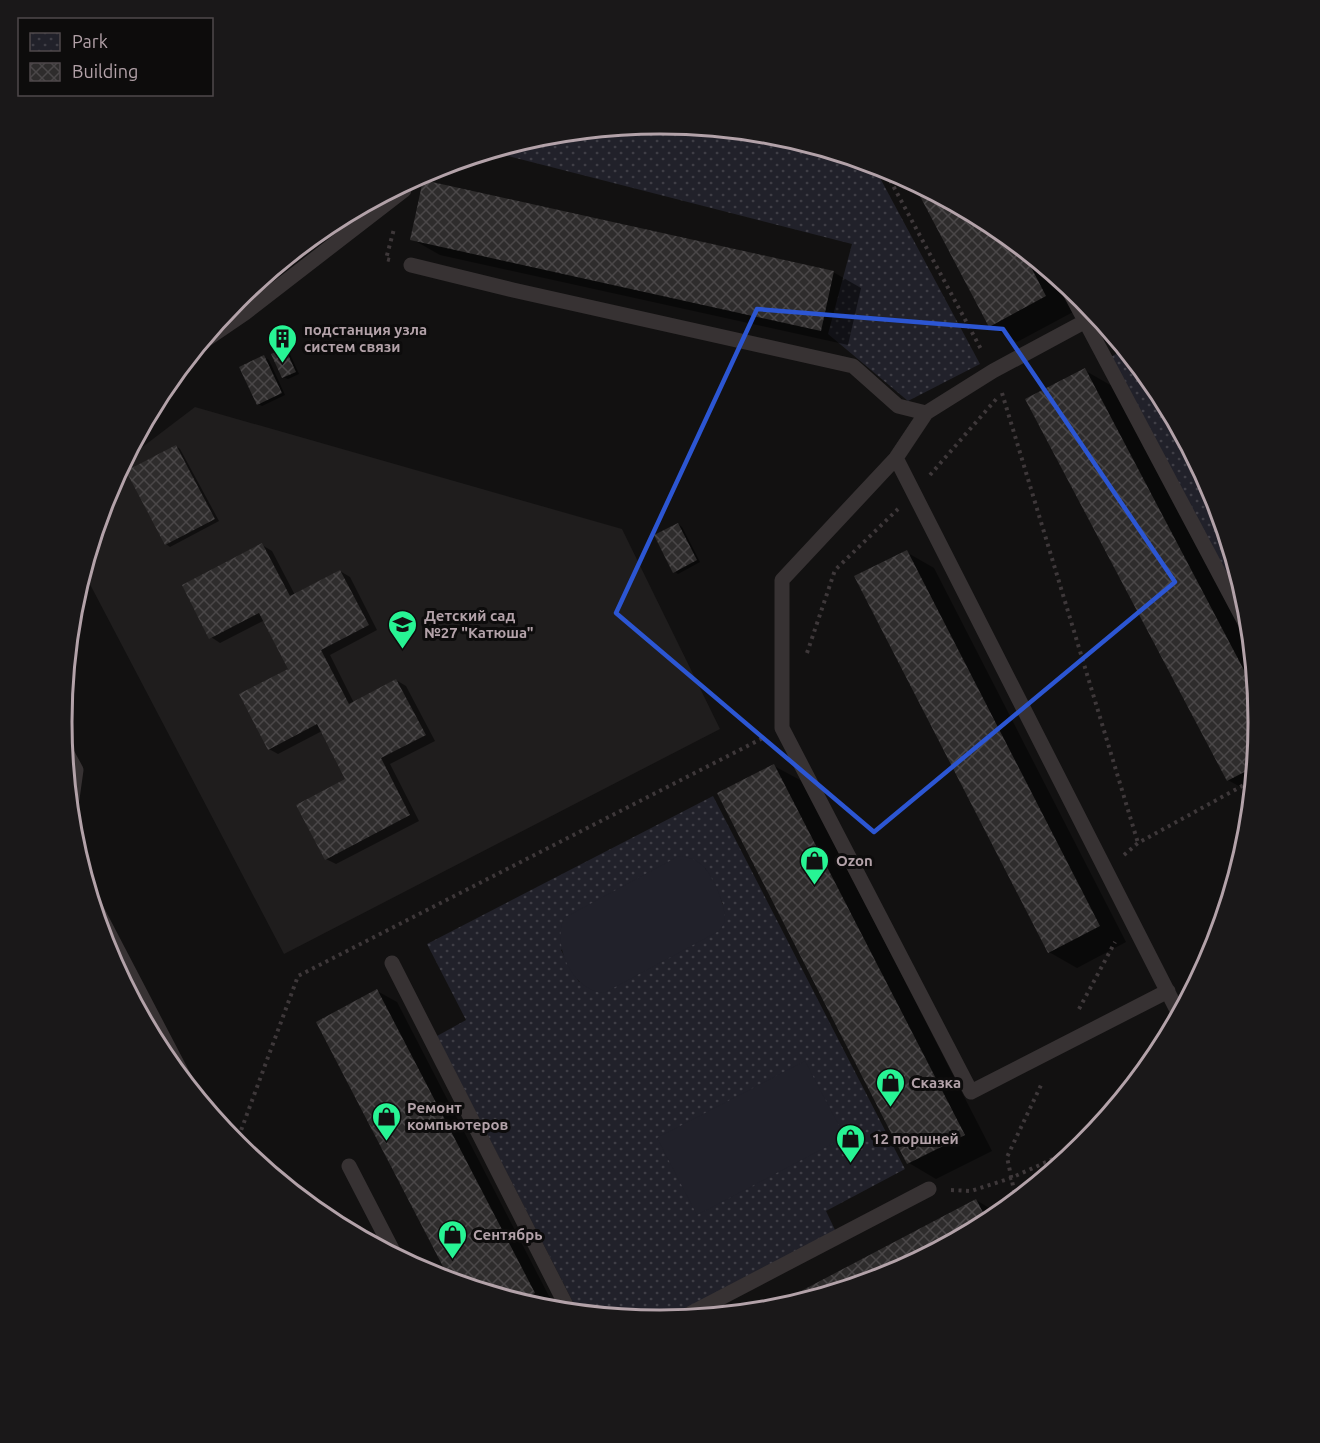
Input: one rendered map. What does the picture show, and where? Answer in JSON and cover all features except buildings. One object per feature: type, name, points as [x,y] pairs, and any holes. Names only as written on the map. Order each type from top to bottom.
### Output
[{"type":"lane","points":[[226,326],[396,196]]},
{"type":"lane","points":[[411,265],[853,366],[898,406],[926,413]]},
{"type":"lane","points":[[1088,319],[993,371],[926,413],[896,458],[782,580],[782,728],[971,1092],[1168,990]]},
{"type":"lane","points":[[1096,327],[1236,602]]},
{"type":"lane","points":[[896,458],[1175,1005]]},
{"type":"lane","points":[[124,962],[155,1021]]},
{"type":"lane","points":[[392,963],[564,1301]]},
{"type":"lane","points":[[349,1166],[389,1243]]},
{"type":"lane","points":[[702,1308],[929,1189]]},
{"type":"path","points":[[890,180],[993,371],[1002,393],[1138,843],[1244,785]]},
{"type":"path","points":[[403,192],[386,258],[411,265]]},
{"type":"path","points":[[240,1133],[298,976],[782,728]]},
{"type":"path","points":[[929,1189],[971,1191],[1011,1178],[1054,1159]]},
{"type":"highlighted area","points":[[757,309],[1003,329],[1175,582],[874,832],[616,613]]},
{"type":"shaded area","name":"Детский сад №27 \"Катюша\"","points":[[195,407],[622,529],[720,729],[284,954],[89,582],[103,532],[139,450]]},
{"type":"green space","points":[[622,135],[698,135],[775,145],[812,154],[879,176],[980,364],[908,401],[828,334],[852,244],[504,155],[583,139]]},
{"type":"green space","points":[[1117,353],[1126,364],[1149,395],[1187,461],[1217,532],[1234,594],[1107,359]]},
{"type":"green space","points":[[713,796],[905,1169],[826,1211],[836,1232],[686,1309],[622,1308],[573,1302],[437,1036],[466,1020],[427,944]],"holes":[[[705,868],[723,904],[579,982],[561,950]]]},
{"type":"green space","points":[[679,856],[699,863],[712,879],[725,917],[719,931],[604,993],[583,984],[574,976],[563,953],[561,929],[564,918]]},
{"type":"green space","points":[[805,1061],[845,1137],[697,1215],[657,1138]]},
{"type":"place","name":"подстанция узла систем связи","points":[[283,364]]},
{"type":"place","name":"Детский сад №27 \"Катюша\"","points":[[403,650]]},
{"type":"place","name":"Ozon","points":[[815,886]]},
{"type":"place","name":"Сказка","points":[[890,1108]]},
{"type":"place","name":"Ремонт компьютеров","points":[[386,1142]]},
{"type":"place","name":"12 поршней","points":[[851,1164]]},
{"type":"place","name":"Сентябрь","points":[[452,1260]]}]
